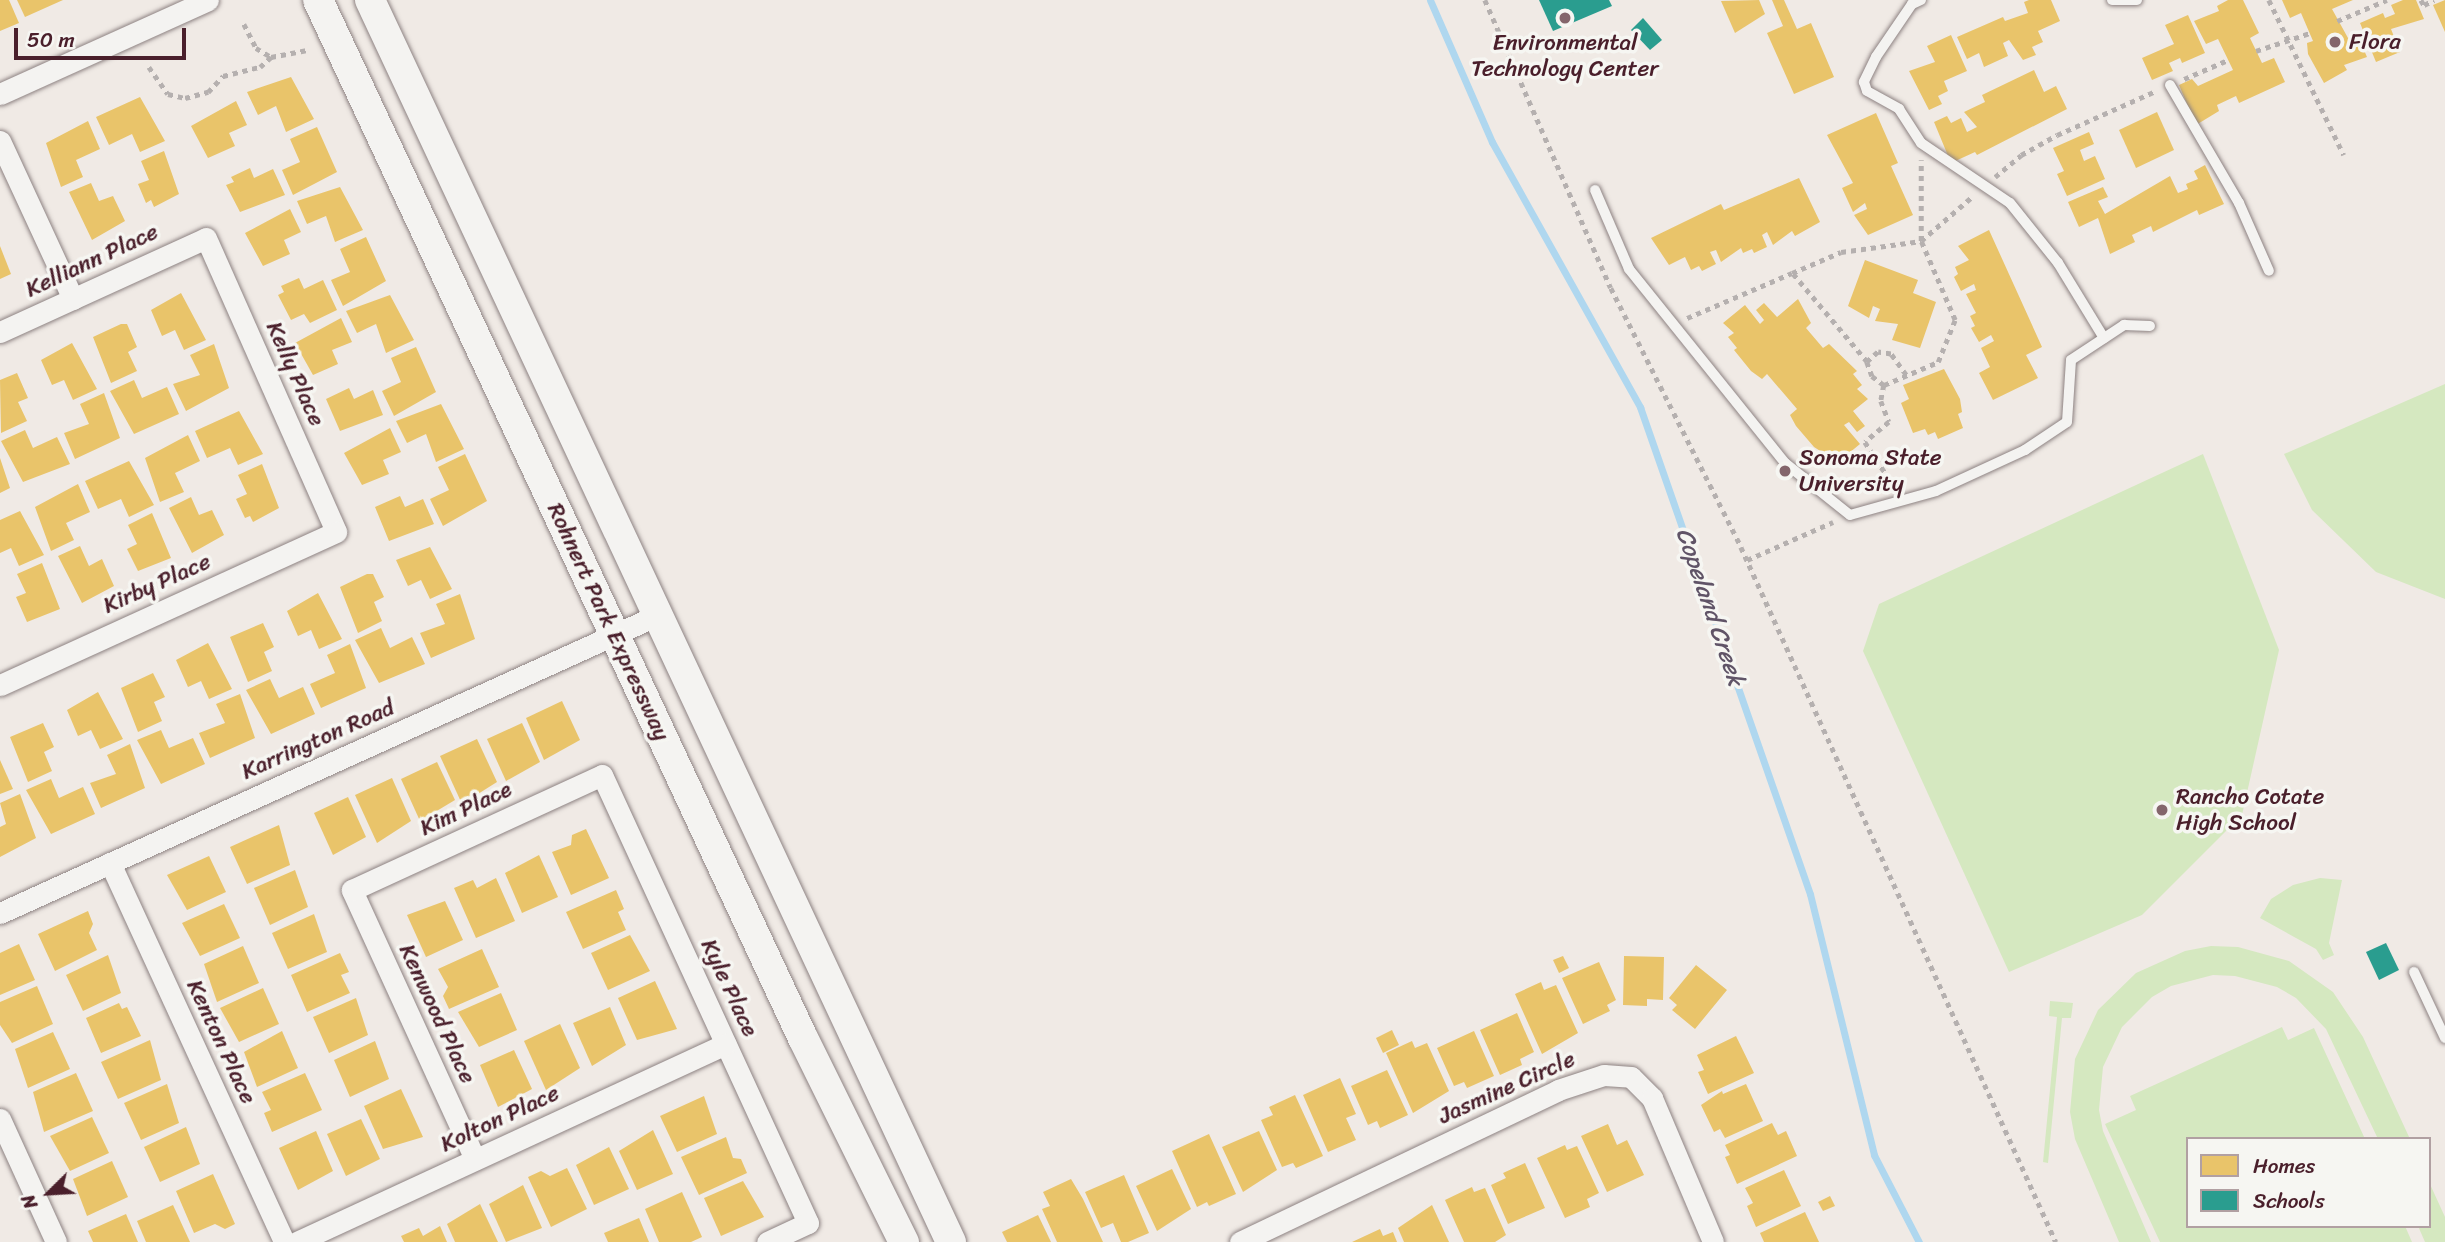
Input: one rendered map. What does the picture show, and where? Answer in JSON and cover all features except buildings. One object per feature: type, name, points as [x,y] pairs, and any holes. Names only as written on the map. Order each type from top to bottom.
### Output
[{"type":"main road","name":"Rohnert Park Expressway","points":[[318,0],[614,635],[904,1242]]},
{"type":"main road","name":"Rohnert Park Expressway","points":[[370,0],[951,1242]]},
{"type":"street","points":[[0,94],[208,0]]},
{"type":"street","points":[[0,141],[73,299]]},
{"type":"street","name":"Kelliann Place","points":[[0,332],[206,238]]},
{"type":"street","name":"Kelly Place","points":[[206,238],[336,532]]},
{"type":"street","name":"Kirby Place","points":[[0,685],[336,532]]},
{"type":"street","name":"Karrington Road","points":[[0,913],[658,615]]},
{"type":"street","name":"Kim Place","points":[[352,890],[602,775]]},
{"type":"street","name":"Kyle Place","points":[[602,775],[808,1223],[767,1242]]},
{"type":"street","name":"Kenton Place","points":[[110,863],[284,1242]]},
{"type":"street","name":"Kenwood Place","points":[[352,890],[475,1159]]},
{"type":"street","name":"Kolton Place","points":[[297,1242],[725,1044]]},
{"type":"street","name":"Jasmine Circle","points":[[1240,1242],[1558,1090],[1604,1075],[1631,1077],[1651,1098],[1713,1242]]},
{"type":"street","points":[[0,1119],[9,1163],[56,1242]]},
{"type":"lane","points":[[1922,0],[1912,4],[1864,82],[1867,91],[1899,109],[1921,143],[1983,188],[2010,203],[2058,262],[2104,338]]},
{"type":"lane","points":[[2112,0],[2137,0]]},
{"type":"lane","points":[[2169,85],[2239,203],[2269,271]]},
{"type":"lane","points":[[1595,190],[1629,269],[1785,463],[1850,515],[1937,491],[2025,450],[2067,422],[2071,360],[2124,325],[2150,326]]},
{"type":"lane","points":[[2414,972],[2445,1038]]},
{"type":"path","points":[[1485,0],[1611,288],[1747,559],[2056,1242]]},
{"type":"path","points":[[2269,0],[2344,155]]},
{"type":"path","points":[[2337,21],[2388,0]]},
{"type":"path","points":[[2421,0],[2424,5],[2434,0]]},
{"type":"path","points":[[244,24],[256,48],[271,57]]},
{"type":"path","points":[[2256,51],[2310,33]]},
{"type":"path","points":[[149,67],[168,94],[186,99],[208,92],[223,76],[260,67],[271,57],[307,50]]},
{"type":"path","points":[[1675,326],[1841,252],[1921,241],[2021,155],[2228,60]]},
{"type":"path","points":[[1884,385],[1938,362],[1955,320],[1921,241],[1921,143]]},
{"type":"path","points":[[1792,272],[1867,362],[1872,376],[1884,385]]},
{"type":"path","points":[[1867,362],[1878,352],[1891,354],[1906,375]]},
{"type":"path","points":[[1884,385],[1881,401],[1889,422],[1865,442],[1901,500]]},
{"type":"path","points":[[1747,559],[1850,515]]},
{"type":"green space","points":[[2445,384],[2445,599],[2376,572],[2312,510],[2284,454]]},
{"type":"green space","points":[[2203,454],[2279,650],[2242,815],[2142,915],[2009,972],[1863,651],[1879,604]]},
{"type":"green space","points":[[2320,878],[2342,880],[2329,943],[2334,955],[2323,960],[2316,949],[2260,918],[2271,899],[2293,885]]},
{"type":"green space","points":[[2211,946],[2238,947],[2289,961],[2333,992],[2363,1037],[2409,1137],[2377,1137],[2326,1029],[2296,998],[2277,987],[2235,976],[2213,975],[2171,986],[2152,997],[2122,1027],[2103,1067],[2099,1110],[2103,1131],[2151,1242],[2119,1242],[2075,1139],[2070,1112],[2075,1059],[2098,1010],[2136,973],[2185,951]]},
{"type":"green space","points":[[2050,1001],[2073,1003],[2071,1018],[2062,1018],[2048,1163],[2043,1162],[2057,1017],[2049,1016]]},
{"type":"green space","points":[[2282,1027],[2288,1040],[2314,1028],[2364,1137],[2186,1137],[2186,1228],[2406,1228],[2412,1242],[2160,1242],[2105,1124],[2136,1110],[2130,1096]]},
{"type":"green space","points":[[2431,1186],[2445,1217],[2445,1242],[2425,1242],[2419,1228],[2431,1228]]},
{"type":"waterway","name":"Copeland Creek","points":[[1430,0],[1492,142],[1640,407],[1810,894],[1874,1155],[1919,1242]]},
{"type":"place","name":"Environmental Technology Center","points":[[1565,18]]},
{"type":"place","name":"Flora","points":[[2335,42]]},
{"type":"place","name":"Sonoma State University","points":[[1785,471]]},
{"type":"place","name":"Rancho Cotate High School","points":[[2162,810]]}]
